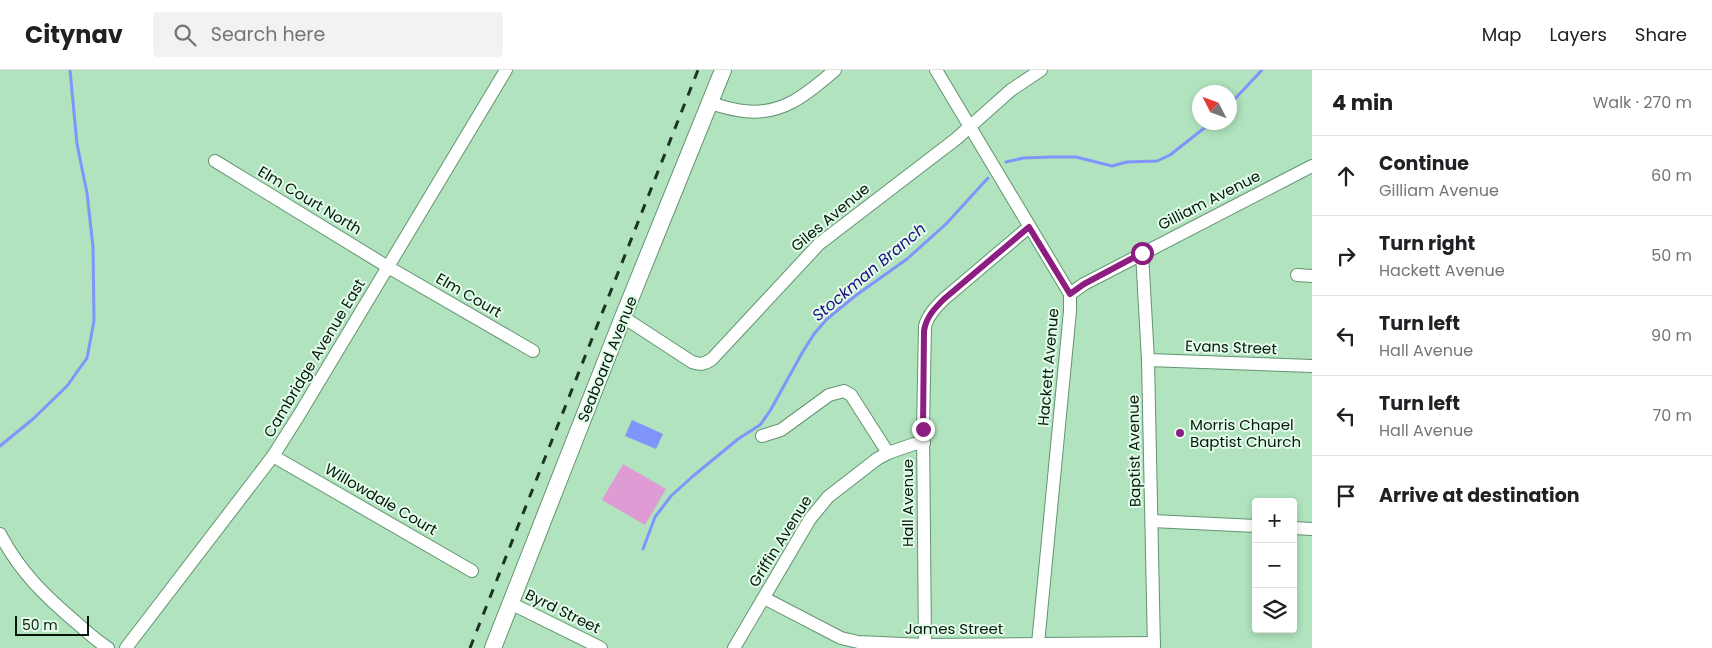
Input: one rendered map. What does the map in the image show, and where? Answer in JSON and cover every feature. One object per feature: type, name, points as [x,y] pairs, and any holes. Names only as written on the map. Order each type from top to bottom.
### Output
[{"type":"main road","name":"Seaboard Avenue","points":[[493,648],[623,317],[723,70]]},
{"type":"street","name":"Cambridge Avenue East","points":[[126,648],[273,456],[506,70]]},
{"type":"street","points":[[710,103],[745,111],[772,110],[802,97],[835,70]]},
{"type":"street","name":"Hackett Avenue","points":[[936,70],[1070,294],[1038,644]]},
{"type":"street","name":"Giles Avenue","points":[[623,317],[692,362],[698,364],[706,363],[712,359],[819,244],[970,127],[1011,90],[1041,70]]},
{"type":"street","name":"Elm Court North","points":[[215,161],[388,267]]},
{"type":"street","name":"Gilliam Avenue","points":[[1070,294],[1084,284],[1142,253],[1312,166]]},
{"type":"street","name":"Hall Avenue","points":[[925,645],[924,331],[927,320],[944,299],[1029,227]]},
{"type":"street","name":"Baptist Avenue","points":[[1142,253],[1148,360],[1154,645]]},
{"type":"street","name":"Elm Court","points":[[388,267],[533,351]]},
{"type":"street","points":[[1297,275],[1312,276]]},
{"type":"street","name":"Evans Street","points":[[1148,360],[1312,366]]},
{"type":"street","points":[[762,436],[781,430],[829,394],[844,391],[851,395],[888,453]]},
{"type":"street","name":"Griffin Avenue","points":[[734,648],[810,519],[819,507],[838,488],[877,459],[914,444],[924,443]]},
{"type":"street","name":"Willowdale Court","points":[[273,456],[472,571]]},
{"type":"street","points":[[1152,521],[1252,526]]},
{"type":"street","points":[[1297,528],[1312,529]]},
{"type":"street","points":[[0,534],[14,560],[36,586],[53,603],[108,648]]},
{"type":"street","name":"James Street","points":[[764,598],[842,638],[886,646],[1154,645]]},
{"type":"street","name":"Byrd Street","points":[[510,603],[601,648]]},
{"type":"shaded area","points":[[623,464],[666,489],[645,525],[602,500]]},
{"type":"water","points":[[632,420],[663,434],[656,449],[625,436]]},
{"type":"waterway","points":[[0,446],[33,419],[67,386],[87,358],[94,321],[93,247],[87,193],[77,144],[70,70]]},
{"type":"waterway","name":"Stockman Branch","points":[[1237,97],[1262,70]]},
{"type":"waterway","name":"Stockman Branch","points":[[1006,162],[1023,158],[1051,157],[1076,157],[1112,166],[1127,162],[1157,161],[1170,155],[1202,130]]},
{"type":"waterway","name":"Stockman Branch","points":[[643,549],[655,517],[671,496],[738,439],[760,425],[814,334],[827,319],[855,296],[907,259],[946,224],[988,178]]},
{"type":"railway","points":[[470,648],[698,70]]},
{"type":"place","name":"Morris Chapel Baptist Church","points":[[1180,433]]},
{"type":"route","points":[[923,429],[924,331],[927,320],[944,299],[1029,227],[1070,294],[1084,284],[1142,253]]}]
